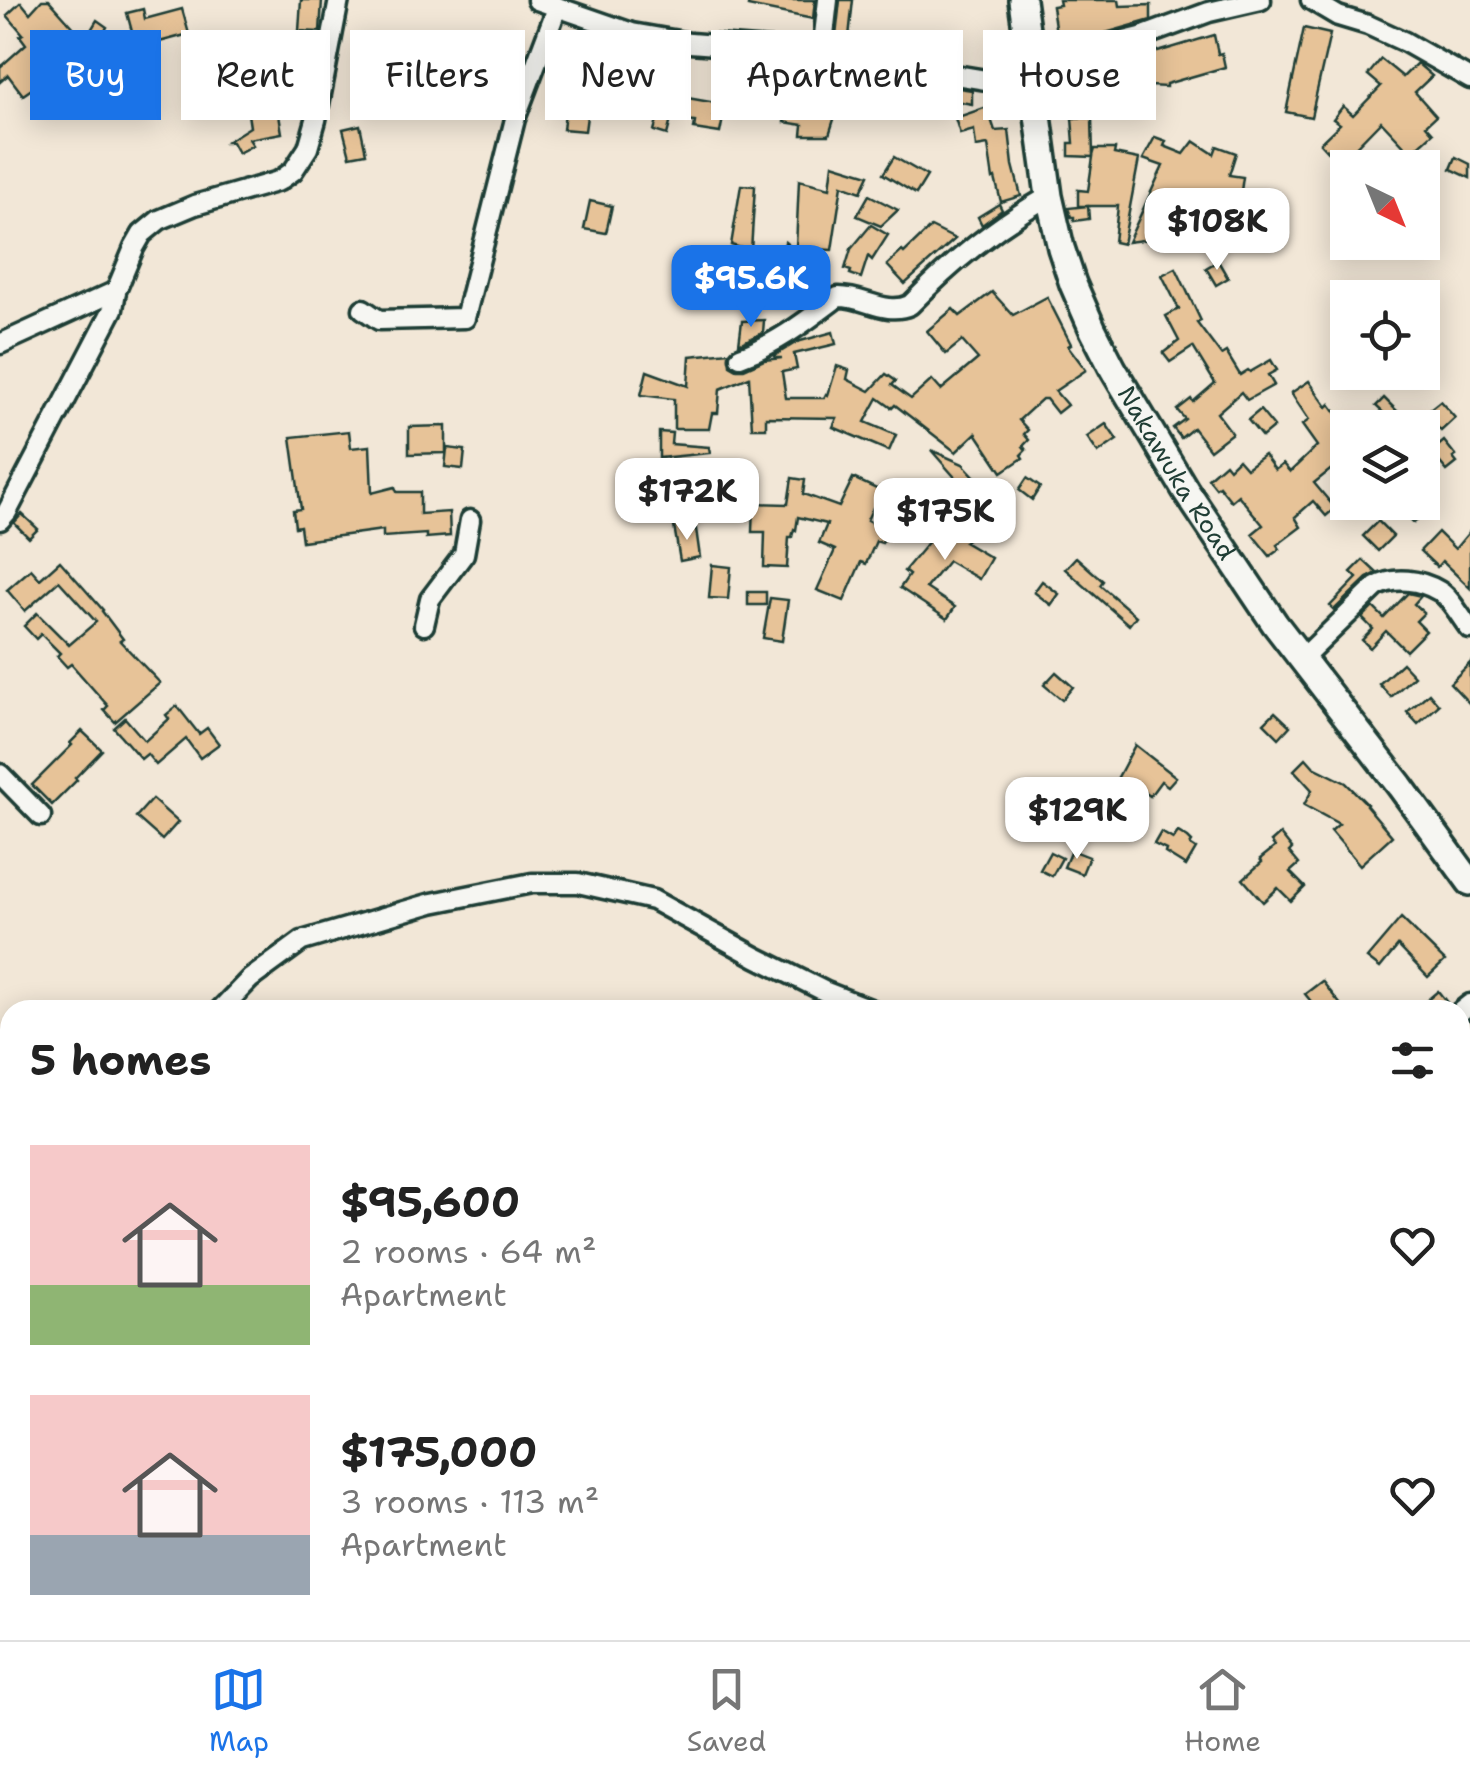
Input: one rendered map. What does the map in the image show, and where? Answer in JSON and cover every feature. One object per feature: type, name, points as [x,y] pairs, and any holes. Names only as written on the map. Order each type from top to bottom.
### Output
[{"type":"main road","name":"Nakawuka Road","points":[[1022,0],[1026,30]]},
{"type":"main road","name":"Nakawuka Road","points":[[1038,120],[1061,248],[1073,284],[1113,369],[1186,491],[1275,624],[1470,882]]},
{"type":"street","points":[[0,520],[114,309],[116,291],[142,234],[158,220],[194,205],[278,181],[294,171],[308,148],[316,120],[339,0]]},
{"type":"street","points":[[537,0],[632,33],[711,45]]},
{"type":"street","points":[[825,30],[828,0]]},
{"type":"street","points":[[1156,30],[1208,6],[1261,0]]},
{"type":"street","points":[[1310,0],[1338,16],[1405,42],[1470,79]]},
{"type":"street","points":[[363,309],[379,320],[465,318],[515,119],[558,8]]},
{"type":"street","points":[[740,358],[789,334],[838,297],[860,299],[890,310],[910,305],[970,248],[1049,196]]},
{"type":"street","points":[[0,344],[116,291]]},
{"type":"street","points":[[424,625],[430,599],[464,554],[470,520]]},
{"type":"street","points":[[1302,660],[1376,588],[1399,579],[1440,592],[1470,630]]},
{"type":"street","points":[[0,774],[41,816]]},
{"type":"street","points":[[230,1000],[250,979],[302,941],[432,903],[532,882],[578,884],[652,900],[756,957],[846,1000]]},
{"type":"building","points":[[42,0],[49,0],[76,30],[30,30],[30,90],[23,95],[8,75],[0,82],[0,67],[26,44],[7,15],[21,2],[30,13]]},
{"type":"building","points":[[301,0],[322,0],[320,30],[299,30]]},
{"type":"building","points":[[749,0],[815,0],[813,19],[748,6]]},
{"type":"building","points":[[840,0],[853,0],[850,30],[837,30]]},
{"type":"building","points":[[1059,0],[1119,0],[1120,6],[1151,5],[1151,20],[1116,30],[1056,30],[1052,6],[1060,5]]},
{"type":"building","points":[[143,9],[145,19],[182,9],[188,30],[161,42],[161,30],[132,30],[127,13]]},
{"type":"building","points":[[97,20],[107,27],[105,30],[91,30]]},
{"type":"building","points":[[1304,28],[1330,34],[1311,117],[1286,112]]},
{"type":"building","points":[[1214,35],[1225,67],[1166,87],[1156,86],[1158,52]]},
{"type":"building","points":[[1381,59],[1403,77],[1417,63],[1432,76],[1415,92],[1436,116],[1426,125],[1433,133],[1414,150],[1408,150],[1381,121],[1353,150],[1330,150],[1330,154],[1320,143],[1340,124],[1333,119],[1343,106],[1353,115],[1381,86],[1368,75]]},
{"type":"building","points":[[963,89],[972,90],[972,104],[963,102]]},
{"type":"building","points":[[691,99],[711,102],[711,120],[723,120],[720,133],[694,129],[695,122],[678,120],[691,120]]},
{"type":"building","points":[[983,108],[983,120],[991,120],[995,131],[1009,130],[1021,196],[1001,202],[988,145],[976,147],[974,130],[960,134],[956,120],[963,120],[963,115]]},
{"type":"building","points":[[249,120],[280,120],[282,133],[249,139],[253,145],[238,153],[232,142],[226,142],[250,127]]},
{"type":"building","points":[[564,120],[586,120],[585,131],[563,129]]},
{"type":"building","points":[[657,120],[671,120],[667,135],[654,131]]},
{"type":"building","points":[[834,120],[829,135],[802,135],[803,125],[784,122]]},
{"type":"building","points":[[1072,120],[1092,120],[1093,156],[1095,149],[1115,149],[1114,154],[1139,159],[1123,244],[1114,242],[1118,206],[1078,206],[1078,190],[1088,191],[1093,157],[1069,156],[1069,143],[1074,143]]},
{"type":"building","points":[[360,125],[366,153],[350,156],[343,129]]},
{"type":"building","points":[[1155,137],[1166,141],[1164,146],[1184,154],[1194,141],[1214,154],[1217,146],[1236,153],[1229,175],[1243,177],[1236,226],[1190,208],[1186,209],[1178,232],[1152,223],[1158,238],[1128,242],[1163,166],[1143,159]]},
{"type":"building","points":[[894,157],[927,176],[916,194],[883,174]]},
{"type":"building","points":[[1456,157],[1470,164],[1470,178],[1451,169]]},
{"type":"building","points":[[833,164],[869,175],[861,192],[842,185],[832,250],[796,248],[799,180],[830,188]]},
{"type":"building","points":[[741,185],[755,186],[751,251],[731,245]]},
{"type":"building","points":[[869,195],[898,210],[881,226],[857,216]]},
{"type":"building","points":[[590,201],[612,206],[606,233],[584,229]]},
{"type":"building","points":[[999,204],[1002,210],[982,225],[978,217]]},
{"type":"building","points":[[1088,206],[1089,219],[1074,221],[1068,208]]},
{"type":"building","points":[[871,225],[888,235],[872,260],[868,256],[861,278],[845,269],[851,249]]},
{"type":"building","points":[[931,227],[955,239],[905,284],[887,265]]},
{"type":"building","points":[[785,242],[800,255],[798,295],[777,295],[777,305],[766,305],[767,271],[778,274]]},
{"type":"building","points":[[710,250],[706,293],[684,293],[688,251]]},
{"type":"building","points":[[1218,261],[1228,278],[1216,285],[1206,268]]},
{"type":"building","points":[[1176,268],[1201,321],[1197,323],[1221,355],[1226,352],[1240,375],[1271,360],[1277,370],[1268,375],[1274,385],[1247,400],[1241,392],[1217,413],[1232,433],[1210,450],[1193,428],[1181,438],[1173,428],[1185,419],[1177,410],[1215,383],[1193,347],[1170,362],[1163,353],[1179,341],[1166,316],[1179,309],[1162,275]]},
{"type":"building","points":[[992,292],[1013,315],[1047,297],[1071,344],[1068,346],[1086,370],[1055,391],[1067,405],[1057,413],[1042,399],[1019,420],[1028,430],[1024,434],[1029,440],[1023,446],[1026,450],[1023,458],[1002,472],[976,433],[956,452],[895,405],[892,408],[878,398],[865,422],[896,435],[889,451],[833,427],[837,418],[766,417],[766,428],[752,428],[749,377],[720,389],[718,413],[712,413],[709,429],[674,429],[674,399],[641,395],[647,371],[688,386],[690,356],[729,352],[730,365],[744,369],[764,360],[782,358],[774,356],[797,342],[833,332],[836,344],[794,354],[797,369],[782,372],[786,398],[824,398],[837,366],[849,370],[847,379],[870,391],[886,374],[896,381],[892,385],[911,399],[932,380],[941,390],[978,359],[962,341],[946,354],[927,331],[953,309],[960,316]]},
{"type":"building","points":[[764,320],[763,333],[739,344],[742,321]]},
{"type":"building","points":[[1309,381],[1327,407],[1330,404],[1334,410],[1330,410],[1330,470],[1314,483],[1330,502],[1330,512],[1326,516],[1313,501],[1295,517],[1301,527],[1277,545],[1280,549],[1270,556],[1252,534],[1263,525],[1238,495],[1231,501],[1208,478],[1225,463],[1229,468],[1238,459],[1246,468],[1264,455],[1275,470],[1283,464],[1290,472],[1317,446],[1302,425],[1309,420],[1291,393]]},
{"type":"building","points":[[1384,398],[1396,410],[1380,410],[1376,406]]},
{"type":"building","points":[[1440,401],[1455,418],[1441,431],[1440,410],[1429,410]]},
{"type":"building","points":[[1260,410],[1274,427],[1262,437],[1248,420]]},
{"type":"building","points":[[1106,424],[1117,440],[1098,453],[1087,437]]},
{"type":"building","points":[[446,426],[446,453],[409,454],[409,427]]},
{"type":"building","points":[[349,431],[351,448],[370,446],[372,493],[395,487],[397,492],[420,492],[420,514],[449,512],[450,536],[383,537],[383,530],[302,541],[293,510],[301,509],[291,437]]},
{"type":"building","points":[[659,432],[672,433],[671,444],[709,447],[710,453],[659,458]]},
{"type":"building","points":[[1444,441],[1456,456],[1453,458],[1457,463],[1447,471],[1440,463],[1440,444]]},
{"type":"building","points":[[447,448],[465,450],[463,469],[445,467]]},
{"type":"building","points":[[931,450],[963,464],[975,477],[973,480],[982,490],[974,499]]},
{"type":"building","points":[[792,478],[805,480],[803,494],[839,507],[853,478],[881,491],[867,520],[888,531],[882,543],[876,541],[866,564],[861,562],[844,601],[817,590],[835,550],[819,543],[827,524],[798,517],[796,530],[789,537],[787,568],[764,567],[765,532],[752,532],[753,503],[788,504]]},
{"type":"building","points":[[1027,478],[1040,487],[1032,500],[1019,490]]},
{"type":"building","points":[[973,511],[984,523],[964,542],[991,558],[979,579],[948,561],[926,588],[955,607],[947,619],[900,588],[909,575],[904,571],[941,527],[947,533]]},
{"type":"building","points":[[22,514],[38,529],[29,538],[14,523]]},
{"type":"building","points":[[1378,521],[1393,536],[1378,551],[1363,536]]},
{"type":"building","points":[[686,524],[687,530],[696,529],[700,557],[680,561],[674,526]]},
{"type":"building","points":[[1470,531],[1470,588],[1442,561],[1437,567],[1420,551],[1438,532],[1455,549]]},
{"type":"building","points":[[1076,557],[1103,581],[1100,585],[1136,616],[1129,625],[1065,569]]},
{"type":"building","points":[[1363,560],[1377,573],[1334,610],[1330,606],[1357,578],[1351,572]]},
{"type":"building","points":[[60,561],[103,610],[123,639],[120,641],[160,683],[115,722],[104,710],[108,706],[71,664],[67,667],[57,656],[60,653],[41,634],[36,639],[24,626],[37,613],[69,645],[96,622],[59,581],[25,611],[7,590],[31,569],[40,579]]},
{"type":"building","points":[[712,565],[731,567],[728,599],[709,598]]},
{"type":"building","points":[[1042,581],[1059,594],[1051,605],[1034,592]]},
{"type":"building","points":[[748,592],[766,592],[766,605],[748,605]]},
{"type":"building","points":[[1408,593],[1421,596],[1414,604],[1424,613],[1416,621],[1426,631],[1406,651],[1386,631],[1370,648],[1362,640],[1373,629],[1362,618],[1373,607],[1384,618]]},
{"type":"building","points":[[770,598],[788,600],[782,641],[763,638]]},
{"type":"building","points":[[1402,663],[1414,676],[1391,697],[1379,684]]},
{"type":"building","points":[[1470,663],[1470,704],[1450,683]]},
{"type":"building","points":[[1056,672],[1073,687],[1062,700],[1044,685]]},
{"type":"building","points":[[1429,693],[1439,705],[1418,724],[1407,712]]},
{"type":"building","points":[[177,706],[199,734],[207,728],[219,744],[200,758],[186,739],[156,765],[147,754],[141,759],[114,728],[125,718],[145,741]]},
{"type":"building","points":[[1275,712],[1290,726],[1279,738],[1264,723]]},
{"type":"building","points":[[82,731],[102,750],[52,805],[32,785]]},
{"type":"building","points":[[1135,745],[1176,777],[1168,786],[1161,781],[1150,796],[1130,782],[1128,786],[1117,779]]},
{"type":"building","points":[[1306,758],[1314,767],[1346,783],[1392,836],[1360,865],[1331,831],[1339,824],[1304,805],[1312,790],[1294,770]]},
{"type":"building","points":[[152,799],[178,822],[162,840],[136,817]]},
{"type":"building","points":[[1161,832],[1173,839],[1178,832],[1192,842],[1190,845],[1196,849],[1186,866],[1154,844]]},
{"type":"building","points":[[1280,834],[1299,864],[1290,872],[1305,887],[1291,901],[1278,888],[1263,902],[1243,879],[1275,847],[1271,842]]},
{"type":"building","points":[[1071,850],[1089,857],[1082,874],[1064,867]]},
{"type":"building","points":[[1050,852],[1062,858],[1052,876],[1040,870]]},
{"type":"building","points":[[1401,918],[1445,961],[1428,977],[1398,946],[1380,968],[1367,958]]},
{"type":"building","points":[[1322,981],[1337,1000],[1310,1000],[1305,994]]},
{"type":"building","points":[[1438,991],[1445,1000],[1427,1000]]}]
